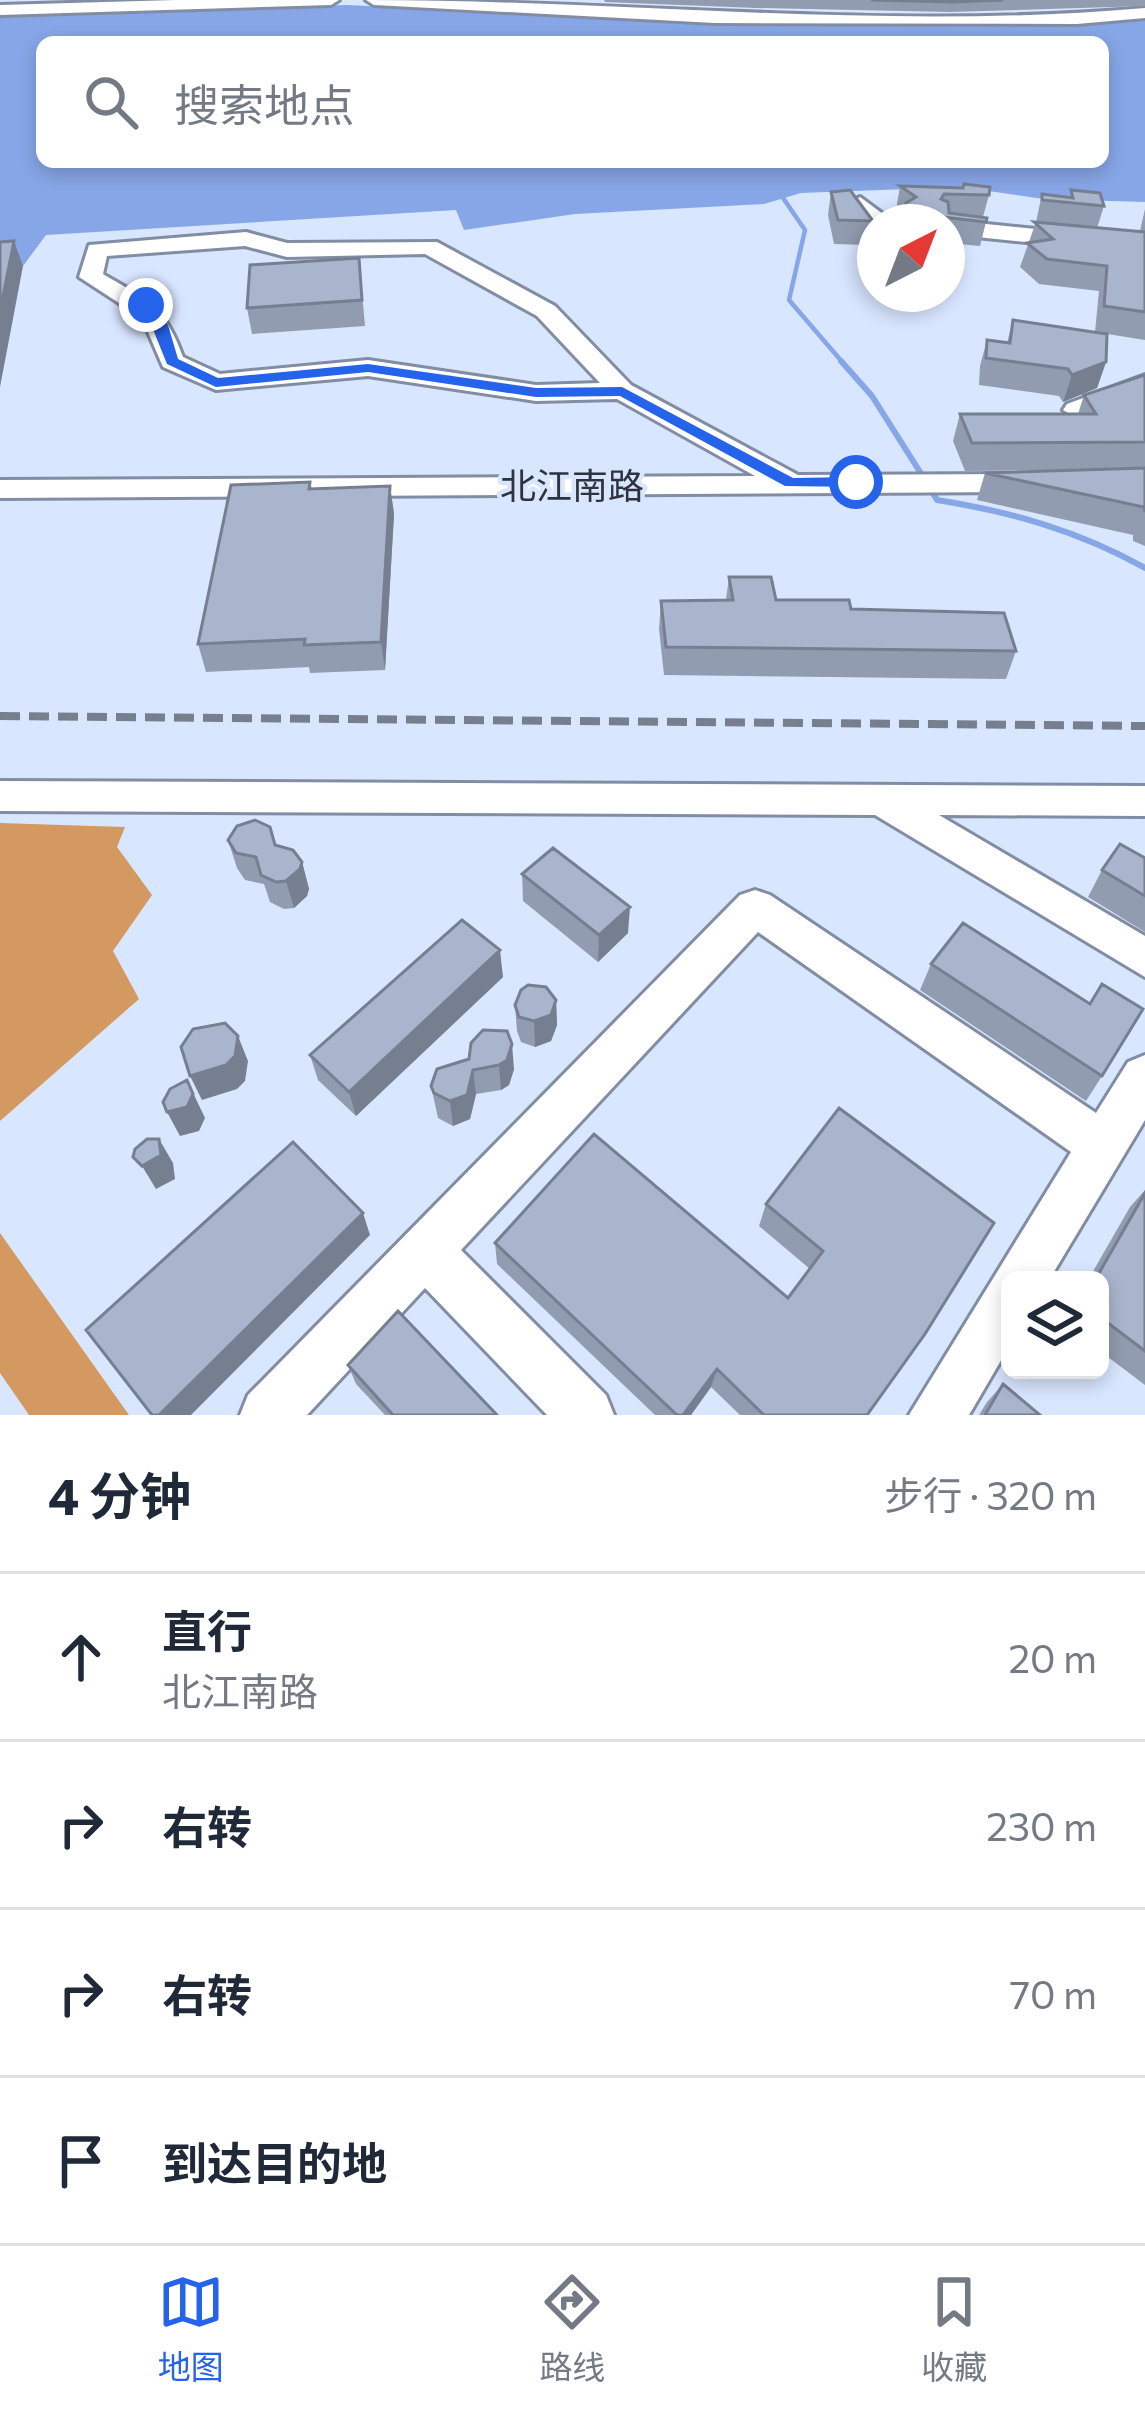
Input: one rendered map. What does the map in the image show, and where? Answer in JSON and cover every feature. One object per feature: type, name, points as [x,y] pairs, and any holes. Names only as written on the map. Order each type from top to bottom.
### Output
[{"type":"street","points":[[0,10],[331,0]]},
{"type":"street","points":[[374,0],[715,18],[1077,19],[1145,13]]},
{"type":"street","points":[[704,0],[715,18]]},
{"type":"street","points":[[868,0],[894,19]]},
{"type":"street","points":[[965,229],[1145,247]]},
{"type":"street","points":[[622,391],[536,393],[368,368],[216,382],[172,361],[161,325],[146,305],[91,277],[91,262],[97,250],[245,239],[287,250],[429,247],[546,310],[622,391],[790,483]]},
{"type":"street","points":[[1077,410],[1145,383]]},
{"type":"street","name":"北江南路","points":[[0,489],[1056,483]]},
{"type":"street","points":[[0,796],[1145,801]]},
{"type":"street","points":[[882,800],[1145,958]]},
{"type":"street","points":[[268,1415],[755,907],[1102,1145]]},
{"type":"street","points":[[1025,1271],[1145,1077]]},
{"type":"street","points":[[425,1251],[586,1415]]},
{"type":"street","points":[[937,1415],[1001,1310]]},
{"type":"shaded area","points":[[0,823],[125,827],[117,847],[152,895],[113,951],[139,999],[0,1121]]},
{"type":"shaded area","points":[[0,1233],[129,1415],[29,1415],[0,1373]]},
{"type":"water","points":[[346,5],[750,23],[1118,23],[1145,19],[1145,202],[1044,199],[961,187],[801,193],[764,204],[575,214],[464,230],[456,210],[46,235],[23,266],[0,268],[0,17]]},
{"type":"building","points":[[871,0],[1003,0],[953,2]]},
{"type":"building","points":[[964,184],[990,187],[989,195],[944,194],[941,199],[948,204],[906,204],[916,197],[900,186],[963,188]]},
{"type":"building","points":[[850,190],[860,204],[857,221],[838,220],[831,192]]},
{"type":"building","points":[[1071,190],[1100,193],[1104,206],[1042,200],[1042,194],[1073,198]]},
{"type":"building","points":[[965,215],[987,218],[986,222],[965,220]]},
{"type":"building","points":[[1034,222],[1145,232],[1145,312],[1104,306],[1107,266],[1047,259],[1027,243],[1053,239]]},
{"type":"building","points":[[14,241],[0,311],[0,242]]},
{"type":"building","points":[[359,258],[362,300],[247,308],[250,265]]},
{"type":"building","points":[[1013,320],[1107,334],[1106,362],[1072,375],[1068,369],[986,358],[987,340],[1010,343]]},
{"type":"building","points":[[1145,375],[1145,442],[972,443],[960,414],[1096,414],[1084,395]]},
{"type":"building","points":[[1145,468],[1145,512],[1144,507],[985,473]]},
{"type":"building","points":[[310,482],[309,489],[390,486],[381,642],[304,645],[305,639],[198,644],[231,485]]},
{"type":"building","points":[[729,577],[771,577],[776,600],[849,600],[851,609],[1004,613],[1016,651],[666,647],[661,601],[733,600]]},
{"type":"building","points":[[255,820],[270,827],[275,845],[293,850],[302,862],[286,881],[261,875],[256,857],[236,853],[228,840],[237,826]]},
{"type":"building","points":[[1120,844],[1145,858],[1145,896],[1102,870]]},
{"type":"building","points":[[553,848],[630,907],[599,935],[522,874]]},
{"type":"building","points":[[462,920],[500,950],[349,1092],[310,1055]]},
{"type":"building","points":[[963,923],[1090,1004],[1102,984],[1143,1009],[1102,1076],[931,964]]},
{"type":"building","points":[[528,985],[546,987],[556,1000],[551,1015],[534,1021],[519,1017],[515,1005]]},
{"type":"building","points":[[225,1023],[238,1036],[235,1056],[226,1065],[190,1076],[181,1047],[193,1029]]},
{"type":"building","points":[[483,1030],[507,1031],[512,1044],[507,1060],[473,1070],[467,1095],[450,1101],[434,1093],[431,1086],[437,1069],[469,1059],[471,1043]]},
{"type":"building","points":[[187,1080],[193,1094],[187,1107],[167,1112],[163,1102],[170,1089]]},
{"type":"building","points":[[839,1108],[994,1223],[925,1334],[867,1415],[764,1415],[717,1369],[683,1415],[677,1415],[495,1243],[594,1134],[788,1298],[823,1251],[766,1204]]},
{"type":"building","points":[[147,1139],[159,1139],[161,1155],[142,1166],[133,1157]]},
{"type":"building","points":[[293,1142],[363,1213],[159,1415],[152,1415],[86,1330]]},
{"type":"building","points":[[1145,1193],[1145,1351],[1109,1324],[1109,1271],[1100,1271]]},
{"type":"building","points":[[398,1311],[497,1415],[393,1415],[348,1365]]},
{"type":"building","points":[[1003,1384],[1040,1415],[985,1415]]},
{"type":"waterway","points":[[779,192],[805,230],[789,300],[844,364]]},
{"type":"waterway","points":[[841,361],[872,396],[920,472]]},
{"type":"waterway","points":[[933,493],[937,500],[1070,533],[1145,568]]},
{"type":"railway","points":[[0,716],[1145,726]]},
{"type":"route","points":[[146,305],[161,325],[172,361],[216,382],[368,368],[536,393],[622,391],[790,483],[856,482]]}]
